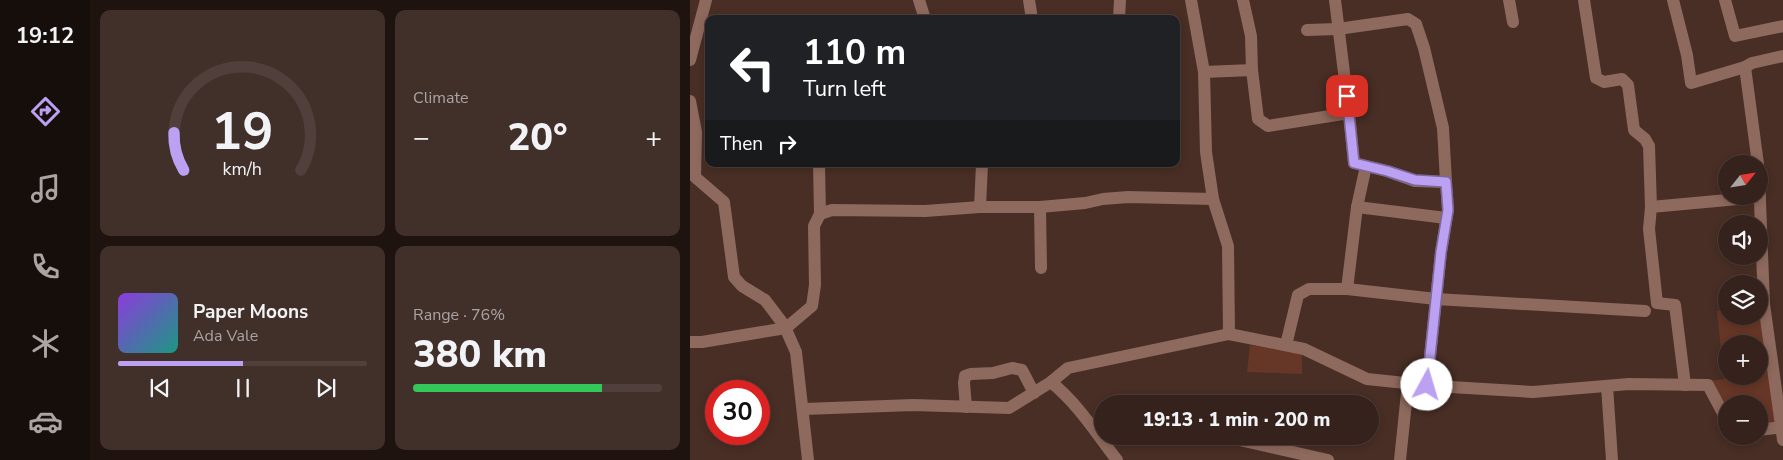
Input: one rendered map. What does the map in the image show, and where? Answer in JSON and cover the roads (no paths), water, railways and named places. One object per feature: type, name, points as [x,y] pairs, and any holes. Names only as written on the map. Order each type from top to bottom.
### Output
[{"type":"street","points":[[706,0],[707,15]]},
{"type":"street","points":[[919,0],[924,15]]},
{"type":"street","points":[[1029,0],[1031,15]]},
{"type":"street","points":[[1119,15],[1120,0]]},
{"type":"street","points":[[1191,0],[1204,72],[1206,152],[1213,199],[1228,246],[1229,334]]},
{"type":"street","points":[[1243,0],[1251,36],[1252,70],[1258,119],[1268,126],[1349,113]]},
{"type":"street","points":[[1336,0],[1354,163],[1415,180],[1446,182]]},
{"type":"street","points":[[1509,0],[1513,22]]},
{"type":"street","points":[[1584,0],[1596,78],[1604,82],[1622,79],[1628,85],[1634,130],[1645,139],[1649,146],[1651,207],[1649,229],[1657,303],[1675,305],[1685,385]]},
{"type":"street","points":[[1673,0],[1691,82],[1744,68],[1752,63],[1783,56]]},
{"type":"street","points":[[1725,0],[1735,36],[1783,26]]},
{"type":"street","points":[[1307,30],[1338,29],[1408,19],[1416,24],[1424,48],[1443,128],[1448,210],[1427,385]]},
{"type":"street","points":[[690,60],[705,22]]},
{"type":"street","points":[[1744,68],[1747,74],[1757,155]]},
{"type":"street","points":[[1204,72],[1252,70]]},
{"type":"street","points":[[690,101],[696,132],[695,177],[724,202],[734,277],[742,286],[765,300],[786,328],[796,352],[804,409],[808,460]]},
{"type":"street","points":[[1347,289],[1357,207],[1366,166]]},
{"type":"street","points":[[690,342],[702,342],[786,328],[812,306],[815,285],[814,226],[820,214],[819,167]]},
{"type":"street","points":[[980,207],[982,167]]},
{"type":"street","points":[[820,214],[832,210],[925,212],[980,207],[1040,206],[1085,203],[1128,197],[1213,199]]},
{"type":"street","points":[[1651,207],[1718,201]]},
{"type":"street","points":[[1760,205],[1764,304],[1782,431],[1768,430]]},
{"type":"street","points":[[1040,206],[1041,268]]},
{"type":"street","points":[[1357,207],[1446,218]]},
{"type":"street","points":[[1286,345],[1298,295],[1309,289],[1347,289],[1436,299],[1645,311]]},
{"type":"street","points":[[804,409],[913,405],[1009,408],[1051,382],[1068,368],[1229,334],[1304,348],[1367,379],[1533,392],[1629,384],[1708,385],[1718,403]]},
{"type":"street","points":[[966,407],[965,376],[971,374],[993,373],[1017,368],[1022,370],[1034,393]]},
{"type":"street","points":[[1051,382],[1066,394],[1117,460]]},
{"type":"street","points":[[1400,460],[1408,383]]},
{"type":"street","points":[[1607,386],[1612,460]]},
{"type":"street","points":[[1262,445],[1328,460]]}]
